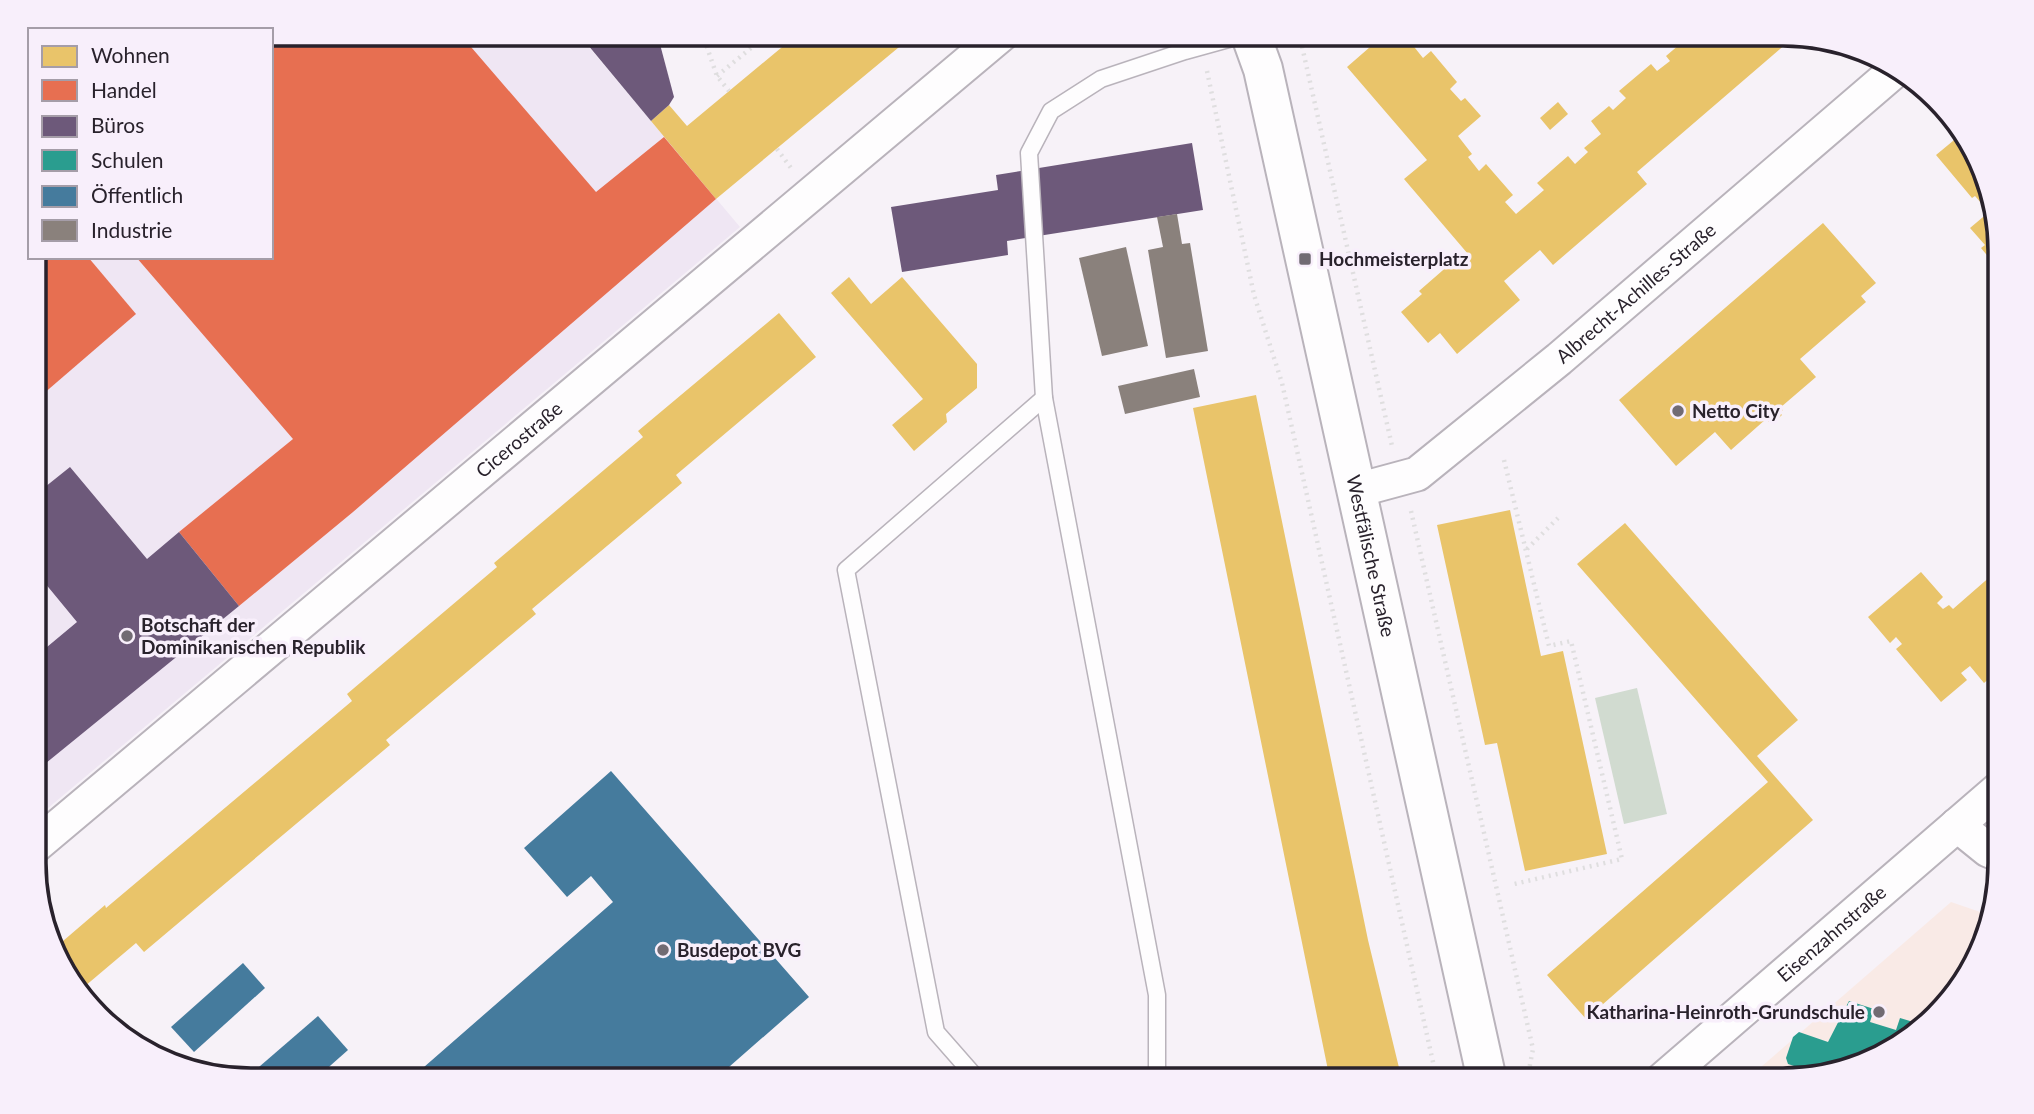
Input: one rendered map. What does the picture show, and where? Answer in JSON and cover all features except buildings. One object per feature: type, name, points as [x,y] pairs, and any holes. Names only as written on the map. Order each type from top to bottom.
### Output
[{"type":"street","name":"Cicerostraße","points":[[46,837],[988,46]]},
{"type":"street","name":"Westfälische Straße","points":[[1255,46],[1263,69],[1358,490],[1484,1068]]},
{"type":"street","name":"Albrecht-Achilles-Straße","points":[[1358,490],[1417,474],[1559,359],[1889,75]]},
{"type":"street","name":"Eisenzahnstraße","points":[[1676,1068],[1988,798]]},
{"type":"street","points":[[1957,825],[1988,850]]},
{"type":"lane","points":[[1157,1068],[1157,995],[1044,398],[1029,153],[1051,111],[1101,79],[1203,46]]},
{"type":"lane","points":[[968,1068],[936,1032],[846,570],[1044,398]]},
{"type":"path","points":[[707,46],[717,76],[729,91]]},
{"type":"path","points":[[717,76],[753,46]]},
{"type":"path","points":[[1302,46],[1390,439]]},
{"type":"path","points":[[1212,91],[1254,295],[1282,383],[1434,1068]]},
{"type":"path","points":[[1504,460],[1549,646],[1571,640],[1622,859],[1510,884]]},
{"type":"path","points":[[1411,513],[1534,1049],[1529,1068]]},
{"type":"path","points":[[1526,550],[1558,518]]},
{"type":"shaded area","points":[[273,46],[588,46],[740,227],[46,810],[46,259],[273,259]]},
{"type":"shaded area","points":[[1637,688],[1667,814],[1624,824],[1595,698]]},
{"type":"shaded area","name":"Katharina-Heinroth-Grundschule","points":[[1951,902],[1983,913],[1978,930],[1954,978],[1919,1018],[1898,1034],[1850,1058],[1824,1065],[1760,1068]]},
{"type":"place","name":"Hochmeisterplatz","points":[[1305,259]]},
{"type":"place","name":"Netto City","points":[[1678,411]]},
{"type":"place","name":"Botschaft der Dominikanischen Republik","points":[[127,636]]},
{"type":"place","name":"Busdepot BVG","points":[[663,950]]},
{"type":"place","name":"Katharina-Heinroth-Grundschule","points":[[1879,1012]]}]
